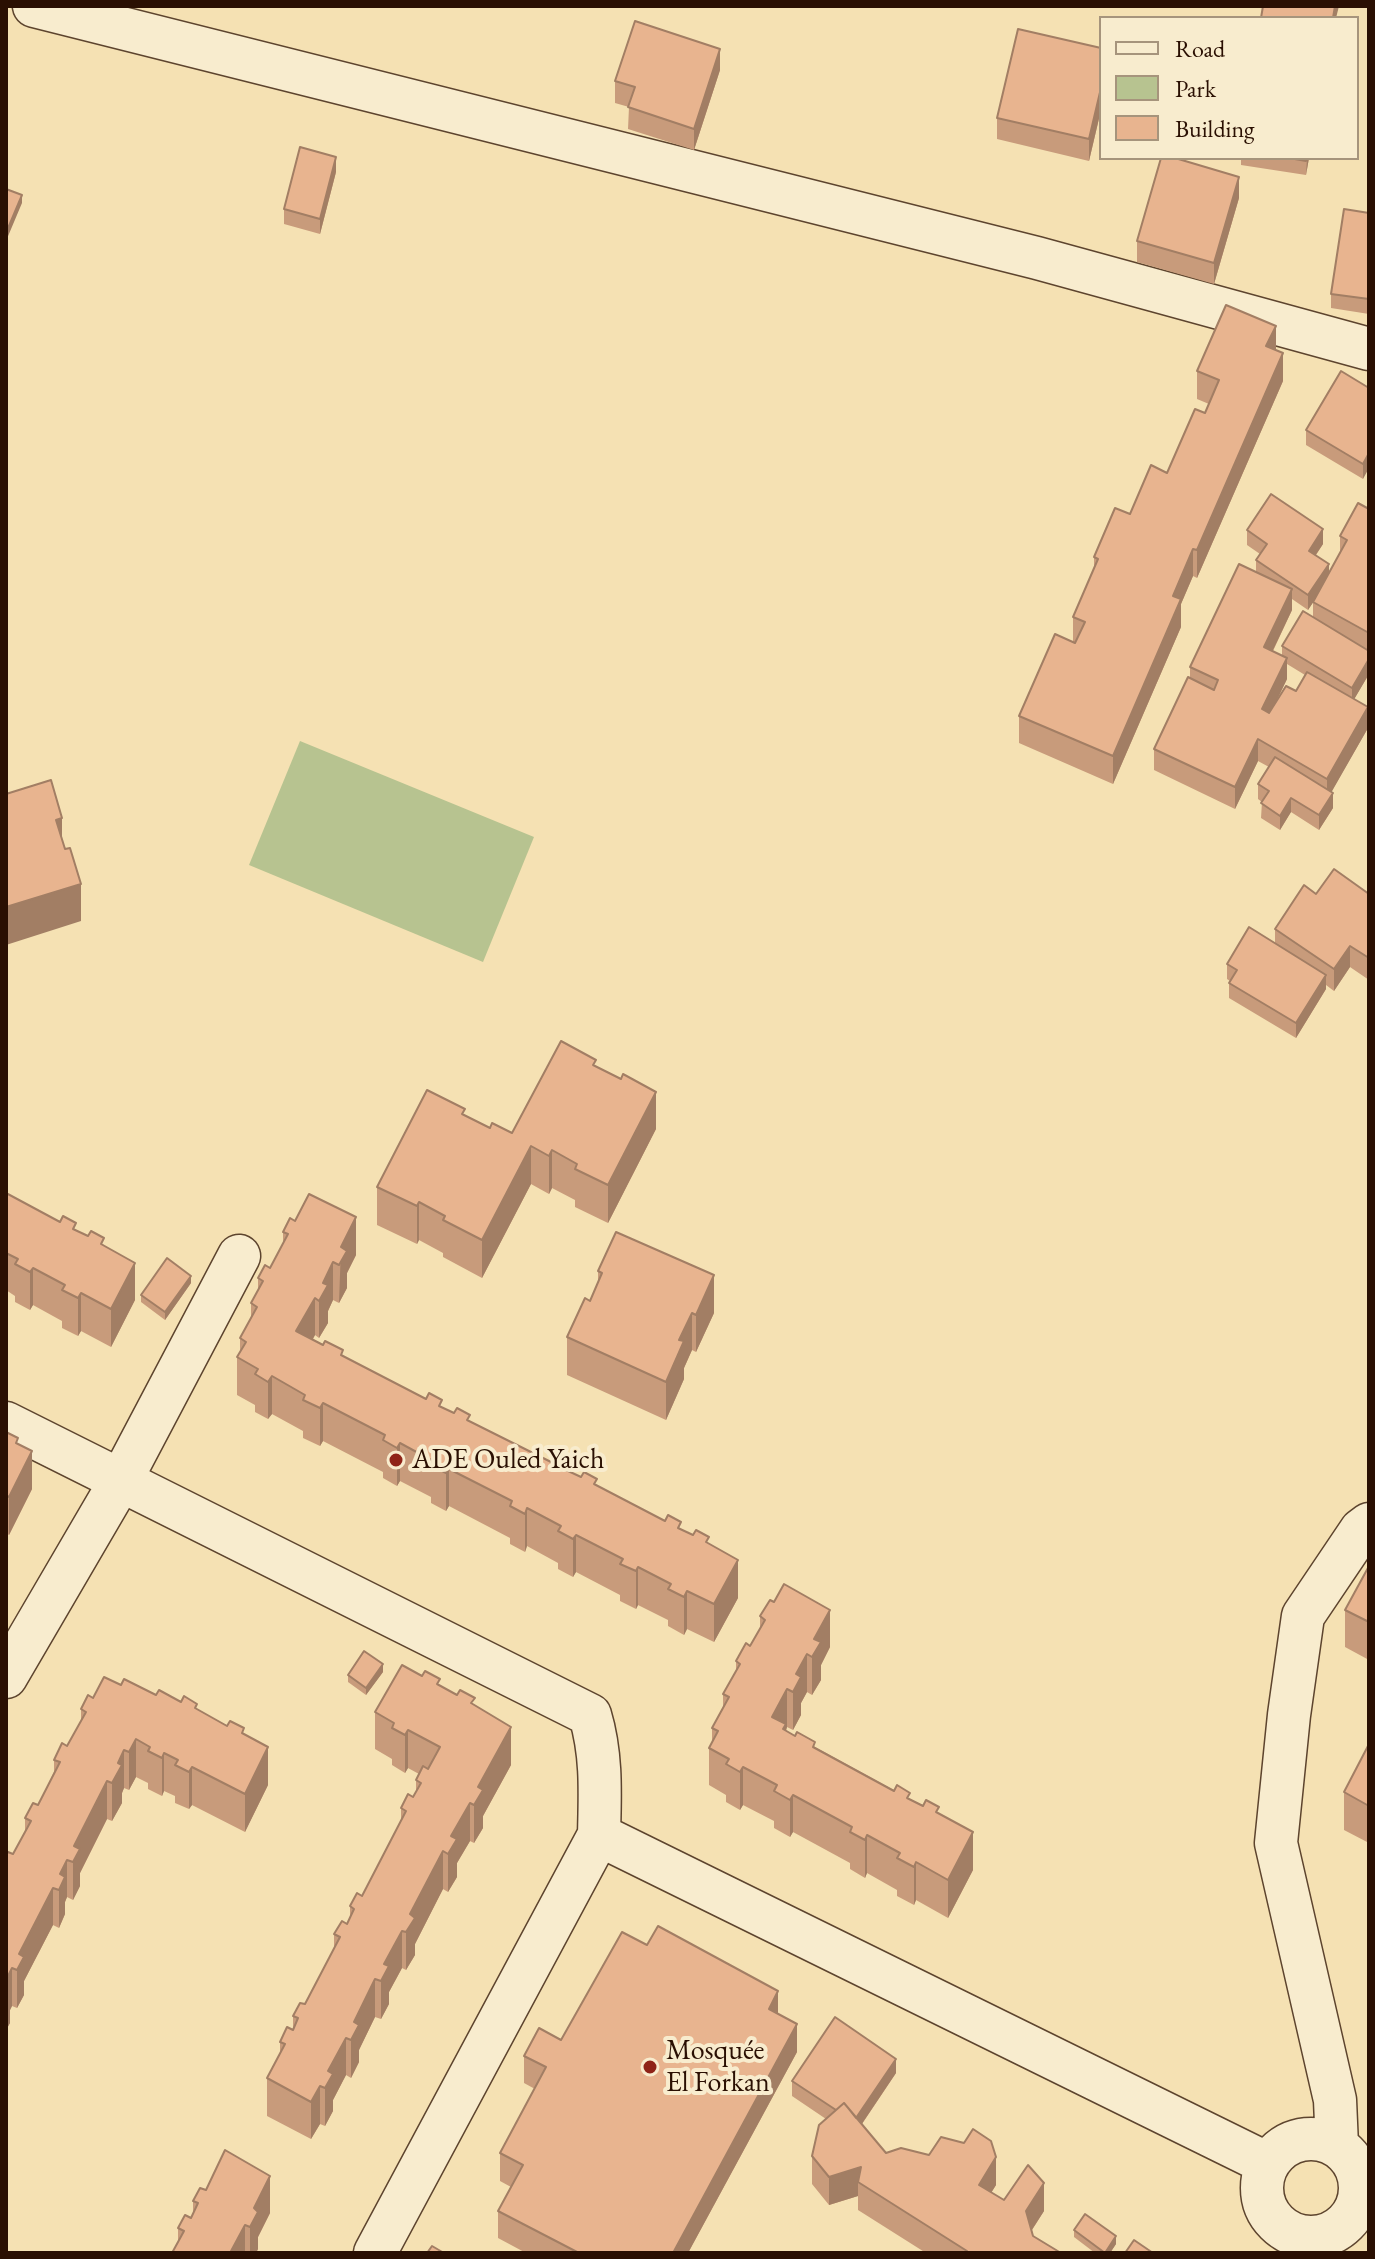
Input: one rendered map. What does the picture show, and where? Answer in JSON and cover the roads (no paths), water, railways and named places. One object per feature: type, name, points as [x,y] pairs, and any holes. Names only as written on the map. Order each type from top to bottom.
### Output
[{"type":"street","points":[[34,6],[1037,258],[1369,349]]},
{"type":"street","points":[[6,1677],[121,1480],[239,1256]]},
{"type":"street","points":[[6,1423],[590,1715],[598,1742],[601,1772],[599,1835],[375,2253]]},
{"type":"street","points":[[1337,2146],[1335,2100],[1276,1843],[1303,1616],[1361,1530],[1369,1524]]},
{"type":"street","points":[[599,1835],[1268,2164]]},
{"type":"street","points":[[1307,2139],[1323,2140],[1337,2146],[1357,2170],[1361,2186],[1357,2235],[1340,2228],[1326,2235],[1282,2241],[1262,2197],[1262,2180],[1268,2164],[1278,2151],[1291,2143],[1307,2139]]},
{"type":"place","name":"ADE Ouled Yaich","points":[[396,1460]]},
{"type":"place","name":"Mosquée El Forkan","points":[[650,2067]]}]
